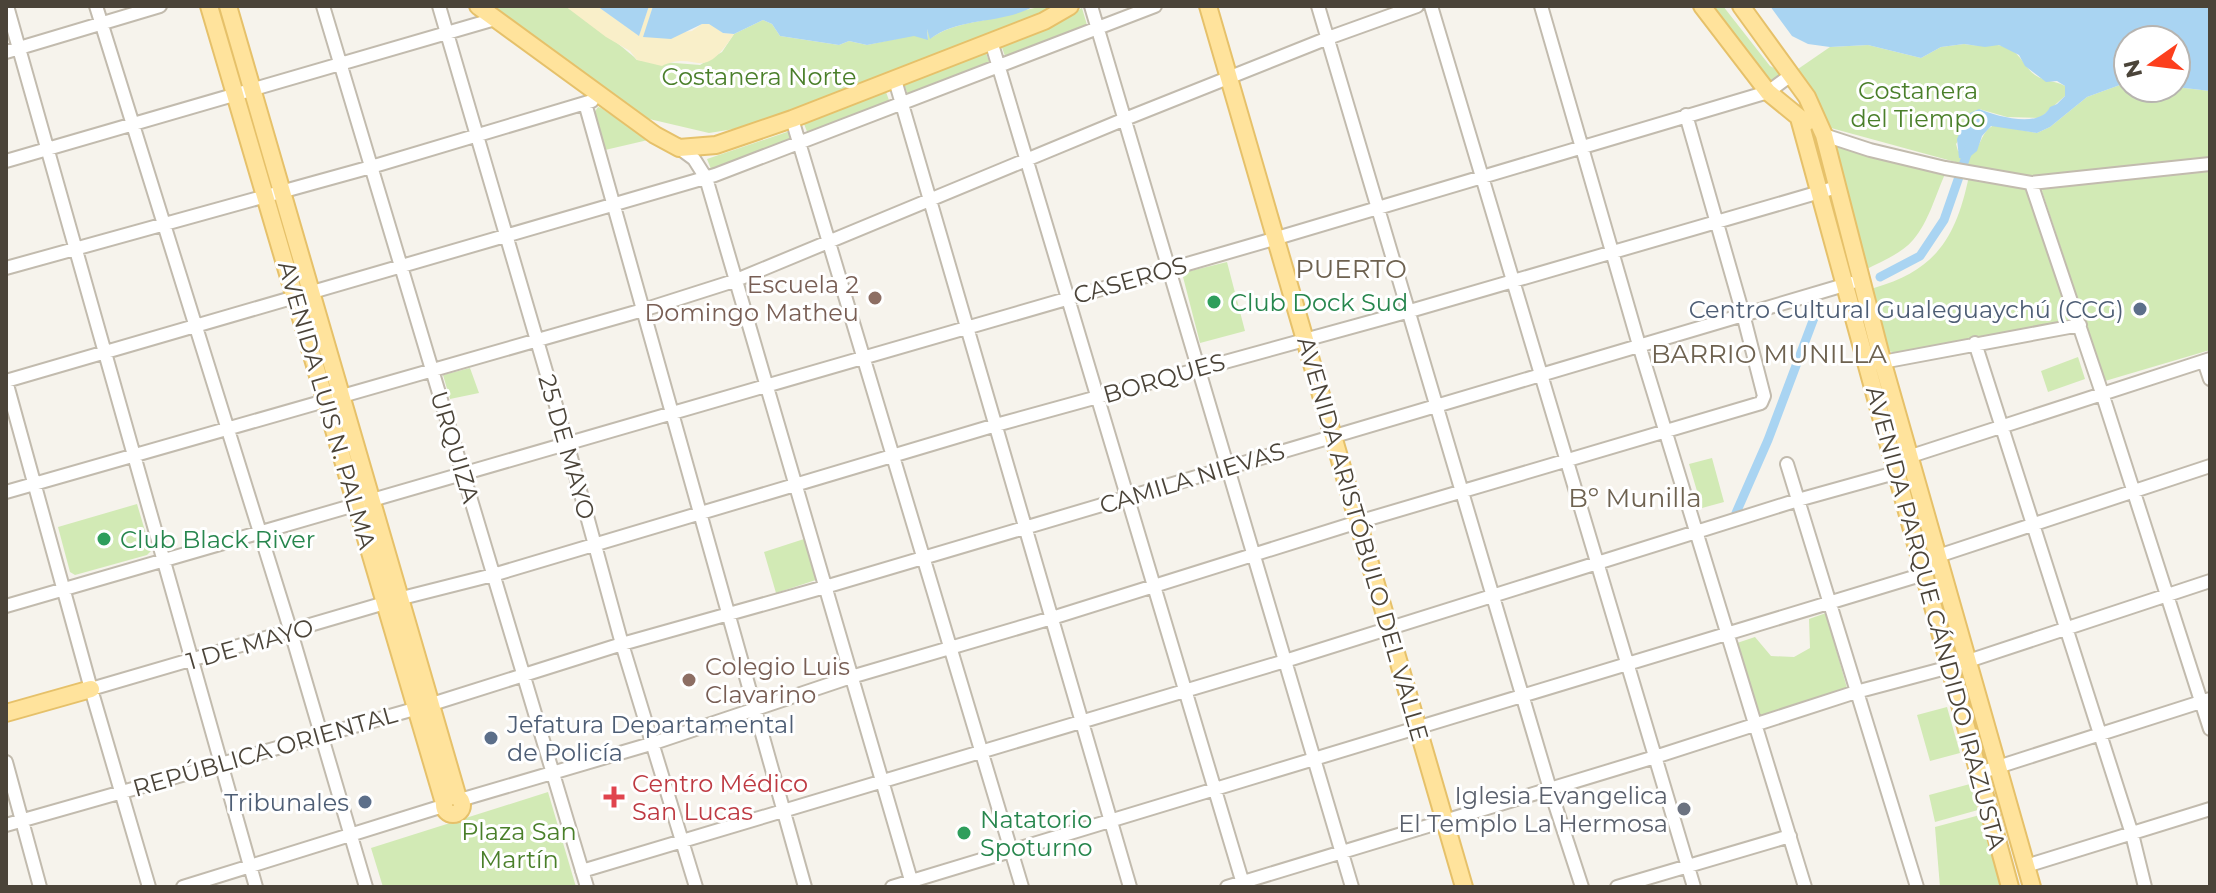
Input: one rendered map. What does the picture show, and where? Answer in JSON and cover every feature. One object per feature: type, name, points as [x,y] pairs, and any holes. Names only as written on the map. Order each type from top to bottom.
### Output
[{"type":"main road","name":"AVENIDA LUIS N. PALMA","points":[[209,6],[265,196],[302,293],[334,398],[364,501],[385,603],[415,709],[452,804]]},
{"type":"main road","name":"AVENIDA LUIS N. PALMA","points":[[228,6],[282,191],[302,293]]},
{"type":"main road","points":[[478,6],[655,135],[679,148],[716,145],[792,119],[1044,21],[1070,6]]},
{"type":"main road","name":"AVENIDA ARISTÓBULO DEL VALLE","points":[[1208,6],[1464,887]]},
{"type":"main road","points":[[1702,6],[1768,92],[1824,135]]},
{"type":"main road","name":"AVENIDA PARQUE CÁNDIDO IRAZUSTA","points":[[1741,6],[1807,97],[1824,135],[1895,473],[2010,887]]},
{"type":"main road","name":"AVENIDA PARQUE CÁNDIDO IRAZUSTA","points":[[1799,118],[1819,190],[1853,282]]},
{"type":"main road","name":"AVENIDA PARQUE CÁNDIDO IRAZUSTA","points":[[1874,363],[1908,457],[1938,556],[2032,887]]},
{"type":"main road","name":"AVENIDA LUIS N. PALMA","points":[[364,501],[402,598],[432,704],[452,804]]},
{"type":"main road","name":"1 DE MAYO","points":[[6,713],[91,689]]},
{"type":"street","points":[[7,6],[13,50],[49,149],[256,887]]},
{"type":"street","points":[[96,6],[323,735],[366,887]]},
{"type":"street","points":[[13,50],[160,6]]},
{"type":"street","name":"URQUIZA","points":[[323,6],[587,887]]},
{"type":"street","name":"25 DE MAYO","points":[[439,6],[567,443],[622,644],[696,887]]},
{"type":"street","points":[[1091,6],[1352,887]]},
{"type":"street","points":[[149,887],[6,381],[706,178],[1155,6]]},
{"type":"street","points":[[1318,6],[1550,789],[1582,887]]},
{"type":"street","points":[[6,492],[643,310],[734,281],[1125,119],[1417,6]]},
{"type":"street","points":[[1431,6],[1694,887]]},
{"type":"street","points":[[1541,6],[1639,345],[1805,887]]},
{"type":"street","points":[[6,161],[495,19]]},
{"type":"street","points":[[991,41],[1243,885]]},
{"type":"street","name":"CASEROS","points":[[6,606],[1379,208],[1768,92],[1791,75]]},
{"type":"street","points":[[895,80],[1130,887]]},
{"type":"street","points":[[6,268],[371,167],[603,98]]},
{"type":"street","points":[[585,103],[805,887]]},
{"type":"street","points":[[183,887],[544,774],[553,774],[654,743],[851,677],[1761,403],[1764,396],[1743,314],[1686,115]]},
{"type":"street","points":[[792,119],[1022,887]]},
{"type":"street","points":[[1824,135],[1945,168],[2031,183],[2210,164]]},
{"type":"street","points":[[679,148],[694,159],[706,178],[912,884]]},
{"type":"street","points":[[2031,183],[2206,701],[2210,729]]},
{"type":"street","name":"BORQUES","points":[[493,575],[996,425],[1410,311],[1837,187]]},
{"type":"street","name":"CAMILA NIEVAS","points":[[523,675],[1853,282]]},
{"type":"street","points":[[1874,363],[2080,325]]},
{"type":"street","points":[[1975,343],[2132,834],[2145,887]]},
{"type":"street","points":[[582,871],[1285,661],[1798,500],[1895,473],[1908,457],[2207,360],[2210,379]]},
{"type":"street","points":[[1787,464],[1917,887]]},
{"type":"street","points":[[892,887],[912,884],[1417,726],[1924,574],[1938,556],[2210,466]]},
{"type":"street","name":"1 DE MAYO","points":[[91,689],[402,598],[493,575]]},
{"type":"street","points":[[1227,887],[1243,885],[1856,692],[1950,667],[2210,581]]},
{"type":"street","name":"REPÚBLICA ORIENTAL","points":[[6,825],[222,765],[523,675]]},
{"type":"street","points":[[1979,773],[2206,701]]},
{"type":"street","points":[[6,762],[40,887]]},
{"type":"street","points":[[375,887],[363,839],[452,804],[538,784],[558,794]]},
{"type":"street","points":[[2026,866],[2210,809]]},
{"type":"street","points":[[1617,887],[1790,836]]},
{"type":"green space","name":"Costanera Norte","points":[[488,6],[565,6],[637,60],[700,65],[722,52],[734,34],[763,20],[772,24],[780,36],[839,45],[849,41],[867,45],[914,35],[928,39],[927,29],[931,38],[959,26],[1052,6],[1044,12],[783,114],[709,133],[645,118]]},
{"type":"green space","points":[[1706,6],[1723,6],[1770,66],[1780,71],[1780,79],[1769,84]]},
{"type":"green space","points":[[1082,8],[1087,25],[1005,56],[1001,45],[1053,25]]},
{"type":"green space","name":"Costanera del Tiempo","points":[[1964,44],[2008,48],[2035,75],[2065,86],[2065,96],[2040,118],[2007,117],[1979,109],[1956,144],[1958,151],[1970,156],[1994,125],[2037,133],[2050,127],[2087,97],[2112,88],[2112,104],[2192,104],[2192,89],[2210,91],[2210,159],[2032,180],[1831,128],[1798,69],[1830,47],[1868,45],[1921,58],[1941,47]]},
{"type":"green space","points":[[986,53],[990,64],[908,95],[904,84]]},
{"type":"green space","points":[[886,92],[890,103],[808,134],[804,124]]},
{"type":"green space","points":[[598,107],[648,140],[605,150],[594,113]]},
{"type":"green space","points":[[790,131],[794,141],[711,169],[707,159]]},
{"type":"green space","name":"Costanera del Tiempo","points":[[1831,143],[1946,172],[1919,233],[1897,253],[1865,270]]},
{"type":"green space","points":[[2210,168],[2210,350],[2105,381],[2042,191],[2044,186]]},
{"type":"green space","name":"Costanera del Tiempo","points":[[1969,176],[2029,187],[2071,317],[2067,321],[1897,353],[1888,351],[1871,293],[1874,288],[1913,272],[1940,248],[1957,217]]},
{"type":"green space","name":"Club Dock Sud","points":[[1227,262],[1245,331],[1200,343],[1182,273]]},
{"type":"green space","points":[[2078,357],[2085,379],[2048,392],[2041,371]]},
{"type":"green space","points":[[470,368],[479,393],[450,399],[443,375]]},
{"type":"green space","points":[[1712,458],[1724,502],[1702,508],[1689,464]]},
{"type":"green space","name":"Club Black River","points":[[137,504],[151,551],[147,555],[75,575],[70,572],[58,527]]},
{"type":"green space","points":[[804,539],[816,580],[776,593],[764,552]]},
{"type":"green space","points":[[1826,613],[1847,688],[1759,717],[1737,643],[1755,637],[1771,656],[1794,657],[1810,648],[1809,619]]},
{"type":"green space","points":[[1947,707],[1960,753],[1930,761],[1917,715]]},
{"type":"green space","points":[[1970,784],[1978,810],[1935,822],[1929,795]]},
{"type":"green space","name":"Plaza San Martín","points":[[548,792],[576,887],[383,887],[371,848]]},
{"type":"green space","points":[[1980,815],[2002,887],[1940,887],[1935,827]]},
{"type":"sand","points":[[565,6],[597,6],[639,35],[649,6],[653,6],[644,37],[692,31],[709,23],[723,33],[734,34],[713,59],[662,66],[637,60],[630,51]]},
{"type":"water","points":[[597,6],[649,6],[639,36]]},
{"type":"water","points":[[653,6],[1034,6],[1008,16],[954,27],[930,39],[927,29],[928,40],[914,36],[867,45],[849,41],[839,45],[780,36],[772,24],[763,20],[734,34],[702,24],[671,39],[643,37]]},
{"type":"water","points":[[1770,6],[2210,6],[2210,91],[2192,89],[2192,24],[2112,24],[2112,88],[2087,97],[2050,127],[2037,133],[1991,126],[1982,136],[1977,151],[1967,159],[1959,158],[1957,139],[1968,114],[1979,109],[2017,119],[2037,118],[2065,96],[2065,86],[2057,81],[2046,82],[2025,66],[2019,55],[1999,45],[1941,47],[1921,58],[1868,45],[1830,47],[1808,44],[1792,36]]},
{"type":"waterway","points":[[1880,277],[1920,256],[1944,220],[1969,148]]},
{"type":"waterway","points":[[1736,513],[1768,440],[1817,310]]},
{"type":"place","name":"Escuela 2 Domingo Matheu","points":[[875,298]]},
{"type":"place","name":"Club Dock Sud","points":[[1214,302]]},
{"type":"place","name":"Centro Cultural Gualeguaychú (CCG)","points":[[2140,309]]},
{"type":"place","name":"Club Black River","points":[[104,539]]},
{"type":"place","name":"Colegio Luis Clavarino","points":[[689,680]]},
{"type":"place","name":"Jefatura Departamental de Policía","points":[[491,738]]},
{"type":"place","name":"Centro Médico San Lucas","points":[[614,797]]},
{"type":"place","name":"Tribunales","points":[[365,802]]},
{"type":"place","name":"Iglesia Evangelica El Templo La Hermosa","points":[[1684,809]]},
{"type":"place","name":"Natatorio Spoturno","points":[[964,833]]},
{"type":"district","name":"PUERTO","points":[[1351,269]]},
{"type":"district","name":"BARRIO MUNILLA","points":[[1769,354]]},
{"type":"district","name":"Bº Munilla","points":[[1635,498]]}]
